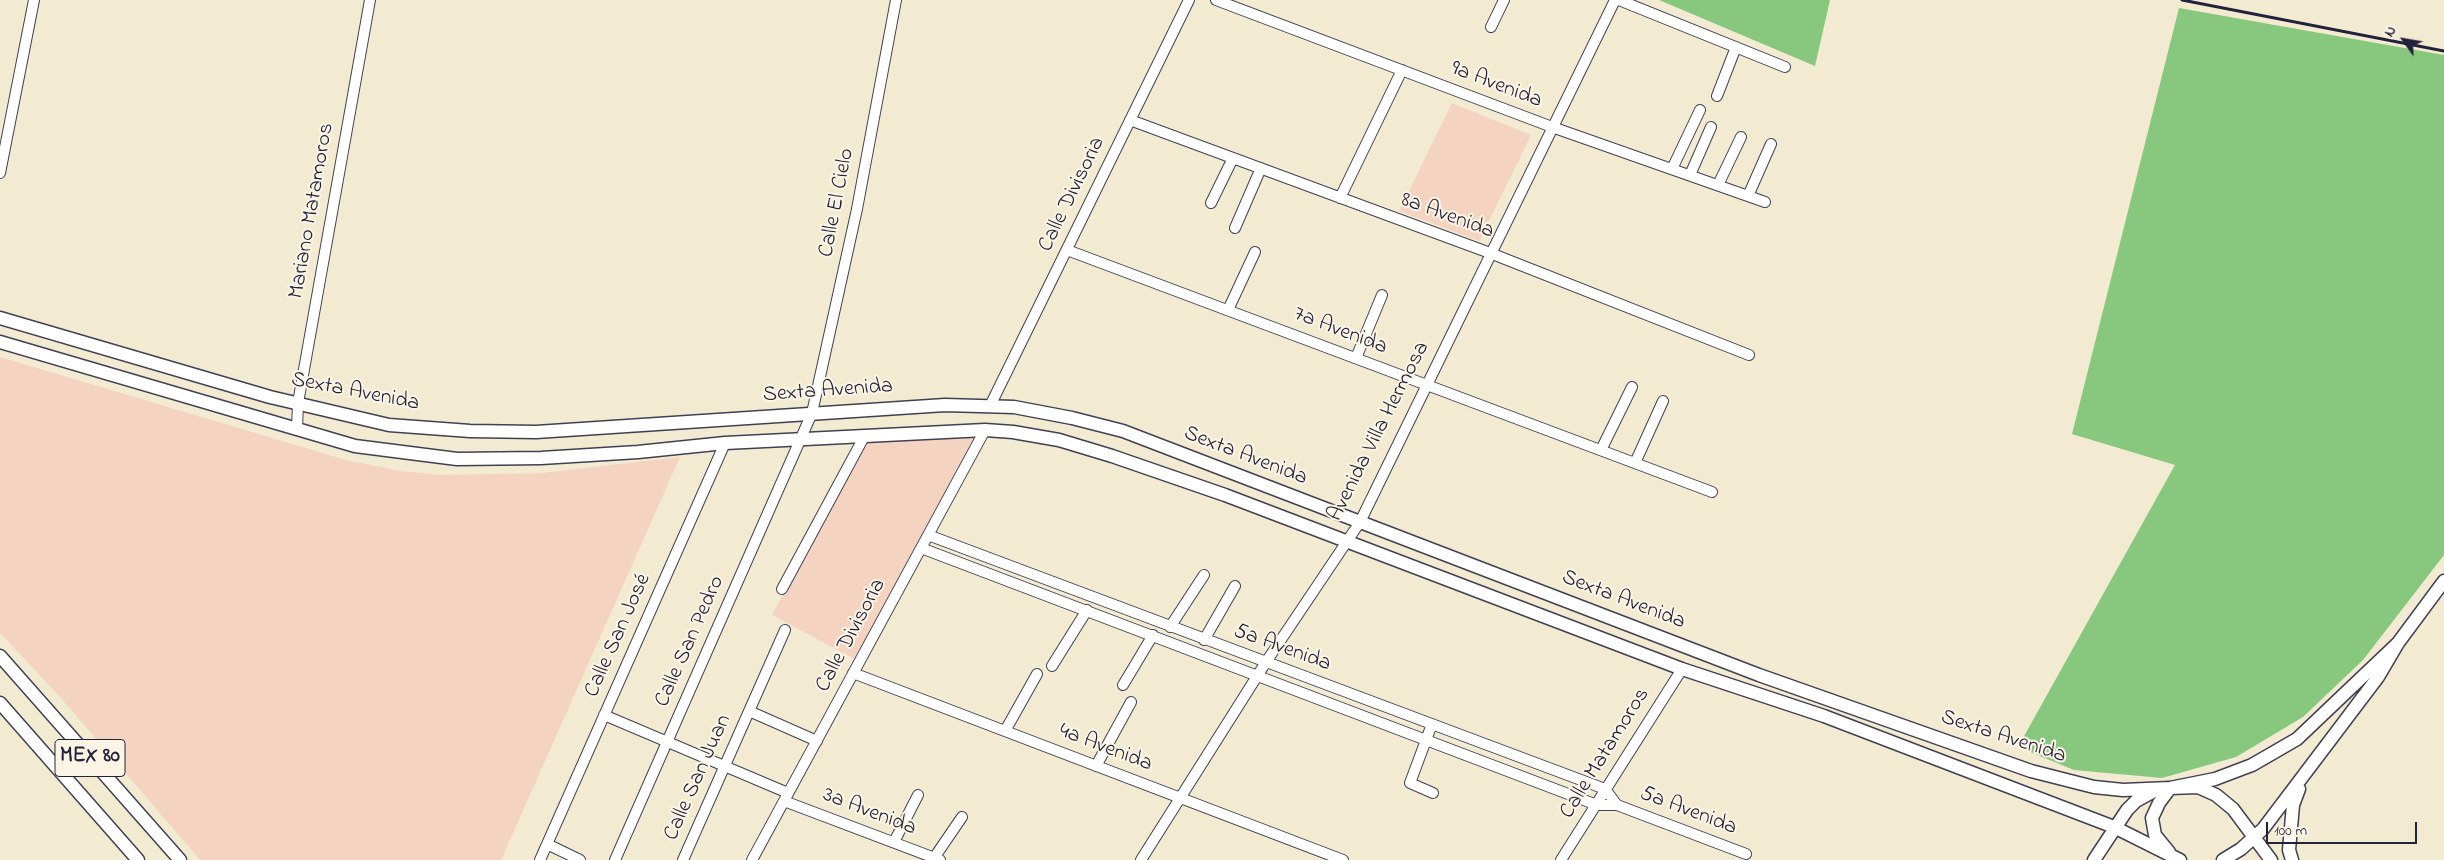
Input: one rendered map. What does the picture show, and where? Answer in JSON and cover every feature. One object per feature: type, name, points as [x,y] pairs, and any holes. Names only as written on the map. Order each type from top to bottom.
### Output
[{"type":"main road","name":"Sexta Avenida","points":[[0,318],[124,356],[298,403],[389,425],[470,431],[536,432],[945,405],[1023,409],[1123,431],[1759,675],[2031,771],[2094,787],[2123,790],[2170,788],[2215,779],[2252,764],[2297,739],[2398,642]]},
{"type":"main road","name":"Sexta Avenida","points":[[0,342],[355,446],[457,458],[541,458],[638,452],[725,443],[985,430],[1013,432],[1059,440],[1225,495],[1682,669],[1824,716],[2114,826],[2177,859]]},
{"type":"main road","points":[[2223,860],[2232,856],[2255,836],[2306,774],[2378,678],[2398,642],[2444,581]]},
{"type":"main road","name":"MEX 80","points":[[0,656],[180,860]]},
{"type":"main road","name":"MEX 80","points":[[0,703],[138,860]]},
{"type":"main road","points":[[2292,860],[2289,850],[2293,804],[2306,774]]},
{"type":"main road","points":[[2177,859],[2155,834],[2152,818],[2158,803],[2170,788],[2198,787],[2207,790],[2233,809],[2255,836],[2271,860]]},
{"type":"main road","points":[[2094,860],[2114,826],[2136,801],[2156,790]]},
{"type":"street","points":[[0,173],[5,118],[34,0]]},
{"type":"street","name":"Mariano Matamoros","points":[[297,429],[298,403],[370,0]]},
{"type":"street","name":"Calle El Cielo","points":[[802,440],[812,413],[857,209],[896,0]]},
{"type":"street","name":"Calle Divisoria","points":[[990,406],[1189,0]]},
{"type":"street","name":"9a Avenida","points":[[1216,0],[1552,127],[1765,202]]},
{"type":"street","points":[[1491,27],[1504,0]]},
{"type":"street","name":"Avenida Villa Hermosa","points":[[1141,860],[1258,674],[1360,522],[1615,0]]},
{"type":"street","points":[[1620,0],[1785,67]]},
{"type":"street","points":[[1717,96],[1736,47]]},
{"type":"street","points":[[1340,198],[1402,70]]},
{"type":"street","points":[[1672,169],[1700,110]]},
{"type":"street","name":"8a Avenida","points":[[1130,120],[1490,253],[1748,355]]},
{"type":"street","points":[[1690,175],[1711,127]]},
{"type":"street","points":[[1718,185],[1741,137]]},
{"type":"street","points":[[1748,196],[1771,144]]},
{"type":"street","points":[[1211,203],[1233,158]]},
{"type":"street","points":[[1236,228],[1261,168]]},
{"type":"street","name":"7a Avenida","points":[[1067,250],[1712,492]]},
{"type":"street","points":[[1228,310],[1255,252]]},
{"type":"street","points":[[1356,358],[1382,294]]},
{"type":"street","points":[[1601,450],[1632,387]]},
{"type":"street","points":[[1635,463],[1663,401]]},
{"type":"street","name":"Calle Divisoria","points":[[752,860],[985,430]]},
{"type":"street","points":[[782,589],[864,437]]},
{"type":"street","name":"Calle San Pedro","points":[[615,860],[802,440]]},
{"type":"street","name":"Calle San José","points":[[540,860],[725,443]]},
{"type":"street","name":"5a Avenida","points":[[928,535],[1605,789],[1617,805]]},
{"type":"street","name":"5a Avenida","points":[[921,548],[1258,674],[1597,805],[1617,805],[1746,854]]},
{"type":"street","points":[[1170,627],[1204,575]]},
{"type":"street","points":[[1040,592],[1046,580]]},
{"type":"street","points":[[1204,640],[1235,586]]},
{"type":"street","points":[[1098,614],[1103,602]]},
{"type":"street","points":[[1052,666],[1087,610]]},
{"type":"street","name":"Calle San Juan","points":[[683,860],[785,630]]},
{"type":"street","points":[[1123,686],[1152,634]]},
{"type":"street","name":"Calle Matamoros","points":[[1561,860],[1682,669]]},
{"type":"street","name":"4a Avenida","points":[[853,673],[1343,860]]},
{"type":"street","points":[[1005,731],[1037,674]]},
{"type":"street","points":[[1096,766],[1130,702]]},
{"type":"street","points":[[749,711],[816,741]]},
{"type":"street","name":"3a Avenida","points":[[604,714],[725,766],[786,797],[937,859]]},
{"type":"street","points":[[1432,724],[1410,783],[1434,793]]},
{"type":"street","points":[[894,842],[918,795]]},
{"type":"street","points":[[937,859],[962,817]]},
{"type":"street","points":[[547,844],[580,860]]},
{"type":"shaded area","points":[[1452,103],[1531,135],[1479,241],[1399,211]]},
{"type":"shaded area","points":[[0,357],[346,460],[400,471],[441,475],[542,473],[680,457],[501,860],[200,860],[62,699],[0,633]]},
{"type":"shaded area","points":[[985,430],[860,662],[772,615],[869,437]]},
{"type":"green space","points":[[1659,0],[1830,0],[1815,66]]},
{"type":"green space","points":[[2179,8],[2444,55],[2444,555],[2363,660],[2303,717],[2236,757],[2162,778],[2074,770],[2018,747],[2175,465],[2072,434]]},
{"type":"railway","points":[[2182,0],[2444,51]]}]
